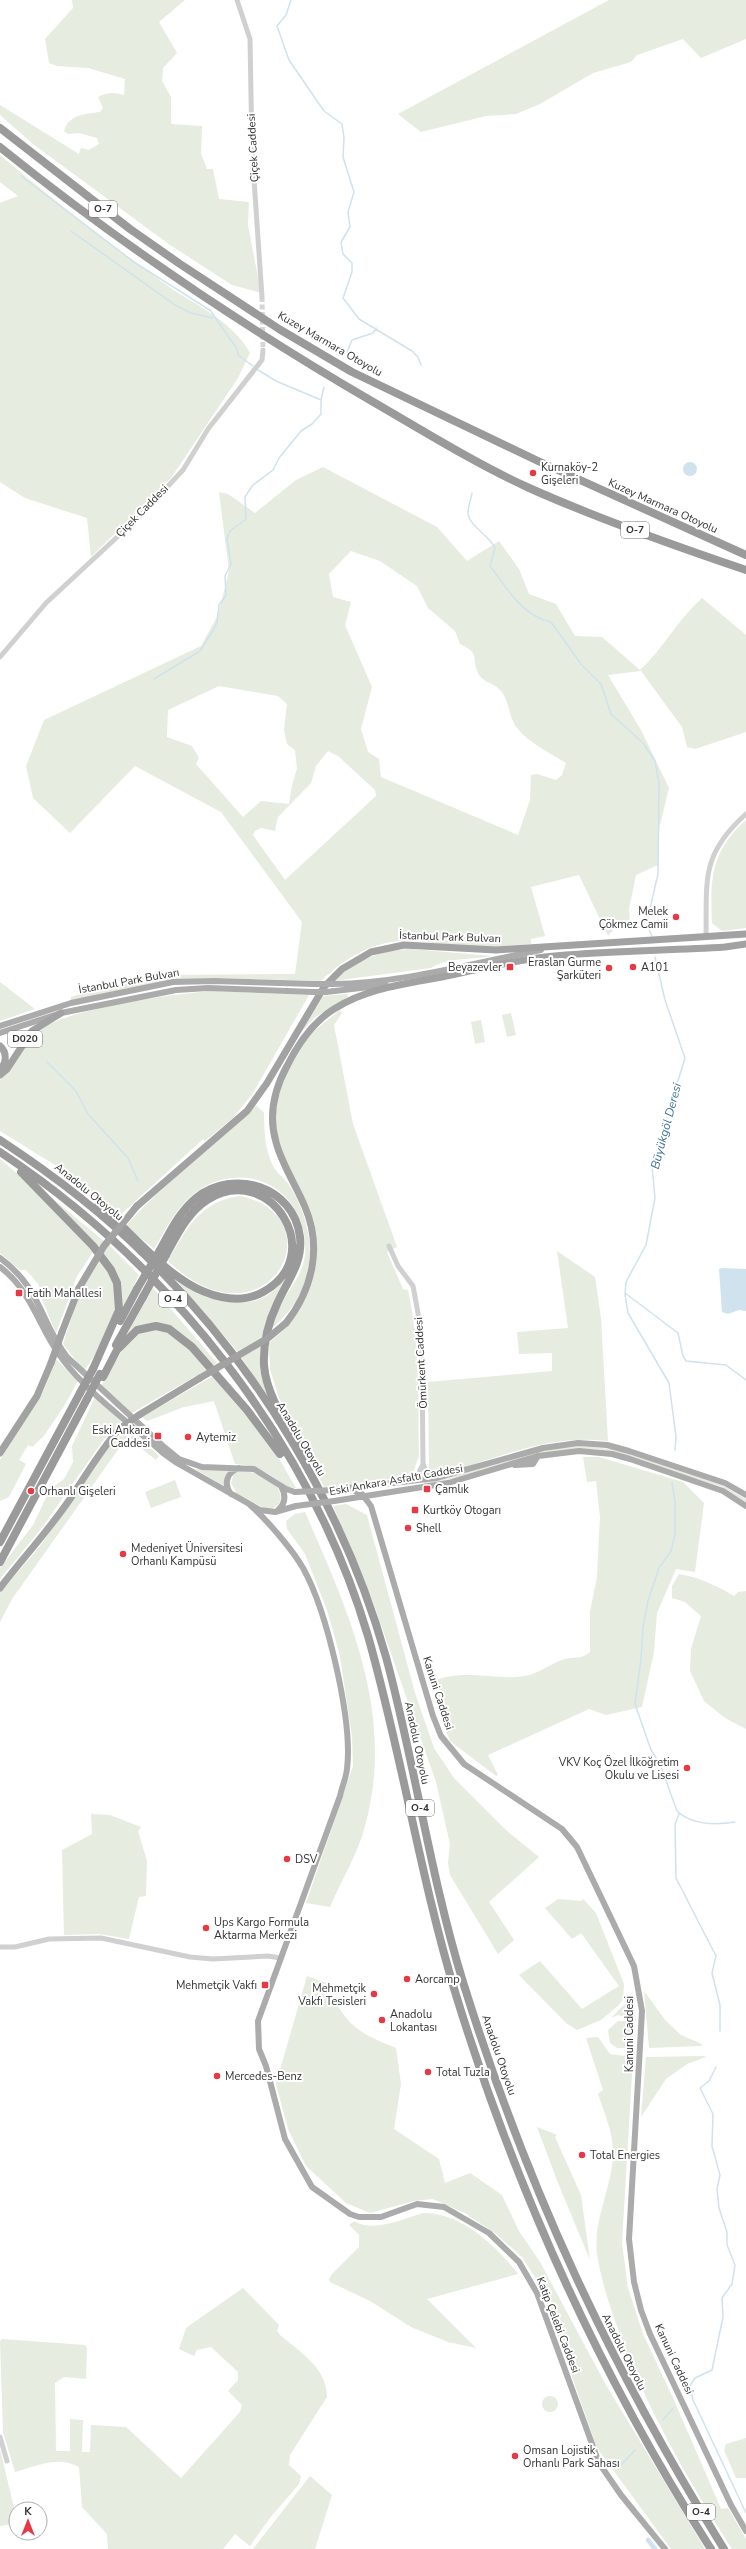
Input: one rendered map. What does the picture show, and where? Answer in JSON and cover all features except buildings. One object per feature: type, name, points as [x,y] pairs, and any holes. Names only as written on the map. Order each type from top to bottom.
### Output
[{"type":"highway","name":"Kuzey Marmara Otoyolu","points":[[0,128],[80,191],[167,256],[279,329],[352,372],[538,461],[746,555]]},
{"type":"highway","name":"O-7","points":[[0,147],[121,240],[253,330],[458,451],[526,486],[573,506],[746,570]]},
{"type":"highway","name":"İstanbul Park Bulvarı","points":[[0,1453],[38,1396],[79,1288],[100,1251],[137,1206],[234,1123],[258,1096],[324,987],[342,969],[363,956],[382,948],[404,944],[496,950],[570,944],[746,934]]},
{"type":"highway","points":[[706,937],[706,948]]},
{"type":"highway","points":[[0,1588],[70,1500],[104,1446],[119,1430],[139,1415],[268,1338],[286,1323],[307,1289],[313,1267],[314,1245],[308,1215],[275,1141],[272,1123],[276,1090],[298,1047],[322,1018],[354,998],[396,984],[544,957],[706,948],[746,944]]},
{"type":"highway","name":"D020","points":[[0,1075],[7,1069],[32,1031],[61,1013]]},
{"type":"highway","name":"D020","points":[[0,1046],[5,1052],[4,1066],[0,1069]]},
{"type":"highway","name":"Anadolu Otoyolu","points":[[0,1140],[77,1195],[147,1257],[200,1314],[238,1362],[272,1412],[323,1498],[353,1563],[386,1657],[432,1864],[452,1942],[495,2080],[529,2172],[570,2267],[609,2348],[678,2475],[724,2549]]},
{"type":"highway","name":"Anadolu Otoyolu","points":[[0,1152],[43,1182],[97,1226],[139,1264],[181,1308],[233,1373],[274,1435],[303,1485],[329,1536],[366,1632],[384,1696],[438,1935],[478,2064],[502,2132],[529,2201],[598,2351],[665,2475],[711,2549]]},
{"type":"highway","points":[[0,1155],[34,1183],[70,1220],[93,1246],[114,1276],[119,1290],[120,1310],[99,1373]]},
{"type":"highway","points":[[0,1542],[143,1297],[163,1252],[188,1206],[206,1191],[223,1184],[240,1182],[258,1185],[280,1199],[291,1212],[299,1229],[299,1256],[294,1274],[268,1324],[264,1349],[264,1366],[273,1397],[308,1461],[323,1498]]},
{"type":"highway","points":[[77,1195],[109,1214],[182,1279],[196,1288],[222,1297],[247,1298],[261,1294],[273,1286],[286,1270],[291,1255],[292,1240],[289,1226],[275,1205],[255,1194],[229,1192],[207,1200],[193,1212],[163,1252],[137,1289],[99,1373]]},
{"type":"highway","points":[[99,1373],[117,1350],[137,1330],[156,1326],[176,1332],[192,1347],[231,1391],[303,1485]]},
{"type":"highway","points":[[0,1562],[84,1396]]},
{"type":"main road","name":"İstanbul Park Bulvarı","points":[[0,1026],[71,1003],[173,982],[214,981],[358,984],[420,974],[570,944]]},
{"type":"main road","name":"İstanbul Park Bulvarı","points":[[0,1033],[61,1013],[176,990],[208,988],[326,992],[396,984]]},
{"type":"main road","name":"Eski Ankara Asfaltı Caddesi","points":[[0,1258],[25,1280],[37,1299],[57,1344],[67,1357],[163,1446],[179,1459],[202,1467],[240,1467],[260,1472],[286,1489],[295,1492],[351,1489],[436,1478],[528,1451],[568,1443],[607,1445],[725,1483],[746,1495]]},
{"type":"main road","name":"Eski Ankara Asfaltı Caddesi","points":[[0,1267],[7,1272],[26,1293],[51,1341],[73,1373],[163,1453],[250,1505],[265,1512],[275,1512],[296,1506],[365,1497],[459,1481],[538,1456],[579,1451],[612,1454],[723,1491],[746,1506]]},
{"type":"main road","points":[[0,1274],[7,1272],[16,1273],[25,1280]]},
{"type":"main road","points":[[528,1451],[535,1452],[538,1456]]},
{"type":"main road","points":[[233,1495],[227,1488],[227,1480],[230,1473],[240,1467]]},
{"type":"main road","points":[[275,1512],[283,1505],[285,1497],[282,1487],[276,1482]]},
{"type":"main road","points":[[351,1489],[365,1497]]},
{"type":"main road","points":[[371,1506],[375,1498],[380,1494]]},
{"type":"main road","name":"Kanuni Caddesi","points":[[365,1497],[371,1506],[433,1716],[441,1736],[464,1764],[558,1826],[577,1847],[634,1966],[640,1993],[641,2033],[629,2239],[634,2282],[641,2310],[650,2334],[731,2505],[746,2531]]},
{"type":"main road","name":"Katip Çelebi Caddesi","points":[[250,1505],[295,1557],[317,1603],[327,1632],[337,1674],[348,1756],[347,1770],[340,1796],[259,2015],[257,2035],[259,2049],[266,2066],[285,2139],[312,2187],[350,2214],[360,2217],[381,2217],[417,2204],[444,2207],[473,2223],[505,2248],[519,2262],[537,2293],[599,2463],[621,2495],[666,2549]]},
{"type":"street","name":"Çiçek Caddesi","points":[[237,0],[250,39],[252,150],[262,298]]},
{"type":"street","name":"Çiçek Caddesi","points":[[0,657],[46,603],[142,514],[183,470],[208,429],[262,360],[263,350]]},
{"type":"street","points":[[706,937],[708,866],[717,847],[746,814]]},
{"type":"street","name":"Ömürkent Caddesi","points":[[389,1246],[398,1266],[413,1286],[418,1313],[422,1364],[423,1463]]},
{"type":"street","points":[[423,1463],[426,1472],[436,1478]]},
{"type":"street","points":[[407,1482],[418,1474],[423,1463]]},
{"type":"street","points":[[0,1947],[15,1947],[49,1939],[92,1938],[112,1940],[190,1957],[213,1959],[268,1956],[280,1958]]},
{"type":"street","points":[[0,2437],[7,2461]]},
{"type":"shaded area","points":[[72,0],[185,0],[159,22],[177,53],[163,68],[162,81],[171,97],[171,124],[202,126],[201,154],[207,169],[213,169],[219,199],[249,202],[248,225],[261,293],[232,285],[170,245],[33,144],[0,115],[0,105],[79,154],[81,148],[89,150],[99,144],[97,138],[79,133],[68,134],[64,131],[66,125],[74,118],[84,114],[100,112],[103,108],[98,97],[111,93],[124,95],[125,79],[88,68],[57,66],[49,63],[45,39],[73,8]]},
{"type":"shaded area","points":[[609,0],[746,0],[746,39],[701,58],[683,39],[637,55],[631,62],[593,73],[540,104],[516,114],[486,116],[421,132],[398,114]]},
{"type":"shaded area","points":[[0,155],[59,204],[120,251],[173,290],[210,312],[232,330],[250,353],[238,378],[171,478],[91,557],[87,518],[25,498],[0,482],[0,203],[18,196],[0,182]]},
{"type":"shaded area","points":[[323,467],[437,527],[467,561],[499,541],[519,569],[529,594],[556,604],[575,636],[602,637],[640,670],[693,606],[702,598],[746,635],[746,732],[695,749],[687,747],[682,727],[641,671],[608,675],[641,730],[669,788],[659,829],[658,865],[636,875],[629,909],[630,919],[615,928],[608,936],[579,875],[531,887],[545,936],[531,939],[531,944],[479,948],[413,941],[399,941],[374,946],[362,951],[341,964],[321,981],[216,978],[174,980],[71,1001],[71,997],[85,992],[158,975],[295,974],[302,922],[221,812],[135,766],[70,833],[33,798],[26,766],[44,720],[201,646],[218,615],[229,571],[219,492],[228,494],[255,513],[296,480]],"holes":[[[351,551],[380,561],[417,586],[428,608],[455,631],[460,644],[471,650],[480,676],[503,693],[512,719],[517,728],[534,743],[566,763],[562,775],[556,780],[537,774],[531,775],[530,800],[518,835],[381,777],[379,759],[368,752],[361,729],[372,687],[345,625],[351,602],[333,597],[329,574]],[[219,686],[278,696],[287,704],[284,730],[287,744],[295,750],[297,769],[292,785],[289,804],[261,801],[243,817],[196,764],[199,758],[192,746],[167,737],[168,710]],[[328,751],[338,756],[375,790],[376,796],[285,880],[253,835],[255,831],[261,828],[275,831],[278,817],[311,783],[316,766]]]},
{"type":"shaded area","points":[[746,820],[746,928],[722,931],[712,923],[711,907],[715,867],[719,855],[726,843]]},
{"type":"shaded area","points":[[411,949],[493,956],[453,960],[438,964],[431,968],[333,981],[351,967],[369,958],[389,951]]},
{"type":"shaded area","points":[[0,982],[35,1009],[0,1021]]},
{"type":"shaded area","points":[[214,991],[309,995],[253,1093],[233,1118],[205,1141],[203,1139],[117,1218],[63,1170],[0,1131],[0,1080],[10,1069],[29,1039],[47,1025],[92,1010],[120,1004],[174,995]]},
{"type":"shaded area","points":[[347,994],[348,997],[314,1018],[302,1031],[300,1030],[321,996]]},
{"type":"shaded area","points":[[340,1010],[342,1013],[334,1025],[353,1124],[397,1247],[387,1252],[403,1289],[408,1290],[412,1311],[418,1373],[419,1456],[414,1470],[410,1474],[367,1484],[324,1487],[279,1398],[270,1369],[269,1343],[280,1334],[305,1301],[314,1275],[317,1247],[275,1130],[275,1105],[287,1071],[308,1036]]},
{"type":"shaded area","points":[[511,1013],[516,1035],[507,1037],[502,1015]]},
{"type":"shaded area","points":[[481,1020],[485,1042],[475,1044],[471,1022]]},
{"type":"shaded area","points":[[256,1105],[264,1113],[265,1139],[272,1164],[291,1188],[307,1226],[310,1244],[309,1263],[305,1281],[298,1298],[286,1314],[271,1329],[281,1304],[302,1268],[305,1255],[304,1234],[298,1215],[288,1200],[275,1188],[259,1180],[241,1178],[222,1180],[202,1188],[187,1200],[180,1208],[154,1249],[126,1226],[173,1179],[224,1136]]},
{"type":"shaded area","points":[[0,1159],[35,1189],[93,1252],[77,1276],[56,1333],[38,1290],[39,1285],[26,1270],[20,1270],[0,1253]]},
{"type":"shaded area","points":[[46,1193],[111,1247],[139,1275],[121,1311],[120,1286]]},
{"type":"shaded area","points":[[241,1196],[270,1209],[285,1229],[287,1251],[278,1272],[260,1287],[234,1293],[203,1286],[168,1261],[188,1227],[196,1218],[215,1203]]},
{"type":"shaded area","points":[[557,1251],[595,1277],[601,1318],[608,1441],[577,1440],[548,1443],[519,1450],[455,1471],[433,1474],[429,1471],[428,1382],[552,1371],[552,1353],[519,1354],[517,1332],[568,1328]]},
{"type":"shaded area","points":[[99,1259],[112,1277],[116,1292],[116,1304],[104,1339],[84,1371],[63,1344],[82,1286]]},
{"type":"shaded area","points":[[172,1275],[215,1296],[229,1301],[243,1302],[257,1300],[271,1293],[284,1280],[265,1326],[260,1353],[264,1382],[269,1398],[237,1351]]},
{"type":"shaded area","points":[[153,1288],[217,1363],[212,1366],[190,1342],[153,1323],[143,1325],[127,1334]]},
{"type":"shaded area","points":[[158,1328],[179,1337],[208,1369],[130,1414],[101,1386],[129,1339],[137,1333]]},
{"type":"shaded area","points":[[56,1359],[78,1381],[63,1408],[43,1437],[32,1447],[28,1445],[19,1460],[26,1464],[9,1497],[0,1501],[0,1460],[44,1390]]},
{"type":"shaded area","points":[[213,1376],[273,1448],[296,1488],[287,1487],[269,1474],[256,1468],[235,1464],[214,1401],[184,1407],[147,1421],[142,1417]]},
{"type":"shaded area","points":[[95,1397],[121,1422],[102,1442],[41,1529],[0,1579],[0,1568],[33,1525],[50,1489],[64,1479],[73,1462],[72,1446]]},
{"type":"shaded area","points":[[128,1428],[159,1456],[156,1460],[127,1437],[12,1599],[0,1622],[0,1593],[40,1546],[109,1445]]},
{"type":"shaded area","points":[[574,1445],[619,1450],[722,1485],[746,1499],[746,1502],[722,1487],[605,1450],[581,1449],[536,1455],[447,1479],[424,1484],[424,1482],[445,1479],[528,1454]]},
{"type":"shaded area","points":[[583,1457],[599,1457],[683,1482],[704,1503],[695,1572],[676,1569],[657,1613],[654,1652],[642,1707],[606,1715],[589,1709],[488,1755],[498,1775],[496,1776],[450,1741],[438,1710],[433,1681],[457,1675],[501,1677],[525,1676],[560,1661],[569,1658],[581,1657],[590,1652],[590,1612],[597,1577],[600,1517],[596,1481],[587,1482]]},
{"type":"shaded area","points":[[195,1469],[229,1470],[225,1476],[224,1486]]},
{"type":"shaded area","points":[[246,1471],[261,1475],[275,1484],[281,1497],[279,1504],[271,1510],[266,1509],[237,1494],[231,1483],[234,1473]]},
{"type":"shaded area","points":[[175,1480],[181,1497],[151,1508],[145,1492]]},
{"type":"shaded area","points":[[346,1504],[367,1515],[415,1693],[434,1748],[454,1778],[506,1830],[539,1857],[489,1902],[514,1940],[498,1954],[450,1875],[448,1863],[450,1844],[436,1782],[373,1602],[333,1506]]},
{"type":"shaded area","points":[[305,1512],[337,1588],[363,1665],[371,1704],[375,1744],[373,1784],[365,1826],[354,1857],[330,1907],[306,1903],[353,1766],[352,1737],[340,1656],[327,1610],[305,1554],[287,1529],[286,1521],[295,1514]]},
{"type":"shaded area","points":[[679,1574],[708,1582],[734,1596],[738,1592],[746,1591],[746,1729],[725,1718],[704,1701],[690,1671],[691,1649],[701,1616],[685,1602],[672,1598],[672,1586]]},
{"type":"shaded area","points":[[91,1814],[110,1815],[141,1827],[138,1831],[147,1861],[146,1896],[139,1897],[129,1939],[99,1934],[64,1935],[62,1850],[92,1834]]},
{"type":"shaded area","points":[[558,1899],[581,1901],[583,1899],[596,1913],[624,1984],[623,1999],[619,2005],[601,2020],[577,2030],[566,2023],[519,1975],[540,1961],[582,2009],[619,1986],[581,1933],[572,1939],[545,1908]]},
{"type":"shaded area","points":[[307,1976],[326,1983],[339,2008],[353,2025],[370,2037],[396,2048],[401,2084],[394,2129],[439,2159],[445,2183],[470,2173],[502,2195],[519,2231],[540,2262],[606,2385],[705,2549],[671,2549],[597,2448],[540,2285],[522,2257],[496,2234],[465,2213],[433,2199],[414,2201],[370,2213],[346,2203],[306,2166],[288,2129],[276,2084]]},
{"type":"shaded area","points":[[632,1990],[636,2020],[618,2015],[611,2018],[631,1998]]},
{"type":"shaded area","points":[[644,1991],[666,2021],[681,2035],[702,2044],[701,2046],[649,2048]]},
{"type":"shaded area","points":[[618,2021],[627,2021],[633,2028],[634,2048],[617,2048],[610,2043],[608,2030]]},
{"type":"shaded area","points":[[598,2037],[610,2054],[633,2057],[622,2243],[628,2288],[643,2334],[674,2400],[721,2509],[728,2508],[746,2539],[746,2549],[732,2549],[684,2470],[642,2389],[619,2332],[606,2294],[597,2253],[597,2240],[598,2227],[610,2175],[613,2149],[609,2128],[598,2094],[603,2090],[586,2038]]},
{"type":"shaded area","points":[[646,2057],[706,2057],[687,2064],[666,2079],[641,2117]]},
{"type":"shaded area","points":[[537,2127],[557,2135],[555,2137],[581,2195],[590,2260],[558,2183]]},
{"type":"shaded area","points":[[423,2213],[437,2214],[464,2224],[500,2253],[518,2274],[427,2299],[476,2348],[448,2342],[411,2327],[370,2301],[330,2282],[329,2279],[332,2274],[359,2247],[359,2235],[349,2225],[354,2221],[370,2226],[388,2224]]},
{"type":"shaded area","points":[[243,2288],[279,2325],[277,2331],[280,2335],[304,2354],[317,2369],[326,2387],[327,2397],[290,2455],[289,2465],[301,2476],[299,2484],[269,2519],[250,2546],[235,2534],[223,2549],[108,2549],[107,2534],[82,2507],[79,2467],[64,2462],[55,2462],[15,2472],[3,2432],[0,2341],[2,2339],[85,2345],[87,2348],[86,2379],[64,2377],[55,2383],[56,2451],[70,2451],[70,2419],[83,2420],[82,2452],[90,2452],[91,2425],[126,2427],[181,2478],[240,2412],[242,2405],[228,2391],[238,2380],[238,2372],[211,2347],[197,2350],[194,2356],[179,2349],[186,2328]]},
{"type":"shaded area","points":[[550,2396],[557,2401],[558,2404],[553,2411],[550,2412],[543,2407],[542,2404],[547,2397]]},
{"type":"shaded area","points":[[746,2438],[746,2478],[736,2478],[724,2450],[726,2444]]},
{"type":"shaded area","points":[[0,2449],[12,2501],[8,2501],[8,2524],[0,2526]]},
{"type":"shaded area","points":[[310,2476],[332,2495],[315,2549],[253,2549]]},
{"type":"water","points":[[687,462],[693,462],[697,466],[697,472],[693,476],[687,476],[683,472],[683,466]]},
{"type":"water","points":[[719,1269],[746,1269],[746,1311],[739,1310],[728,1314],[722,1312]]},
{"type":"waterway","name":"Büyükgöl Deresi","points":[[291,0],[286,15],[277,26],[289,60],[324,111],[342,124],[344,138],[343,157],[354,192],[348,212],[350,227],[341,242],[343,254],[352,263],[352,272],[343,298],[359,319],[412,351],[418,357],[421,365]]},
{"type":"waterway","points":[[21,176],[134,262],[211,311]]},
{"type":"waterway","points":[[71,231],[175,305],[191,313],[213,318]]},
{"type":"waterway","points":[[210,310],[237,349],[238,355],[253,366]]},
{"type":"waterway","points":[[347,352],[352,340],[373,333],[376,328]]},
{"type":"waterway","points":[[258,370],[276,381],[321,400]]},
{"type":"waterway","points":[[154,679],[200,651],[214,629],[217,622],[219,605],[226,595],[225,576],[231,564],[227,539],[230,531],[246,519],[245,497],[253,485],[273,470],[279,458],[301,431],[312,424],[321,414],[321,400],[324,387]]},
{"type":"waterway","name":"Büyükgöl Deresi","points":[[472,493],[468,511],[469,518],[495,548],[490,566],[509,592],[523,607],[531,614],[551,622],[581,664],[601,684],[611,714],[643,743],[655,761],[659,783],[658,874],[648,917]]},
{"type":"waterway","name":"Büyükgöl Deresi","points":[[647,925],[652,936]]},
{"type":"waterway","name":"Büyükgöl Deresi","points":[[655,957],[665,1000],[685,1058],[652,1166],[655,1198],[646,1245],[626,1282],[625,1295],[628,1313],[669,1383],[676,1437],[675,1450]]},
{"type":"waterway","points":[[47,1062],[76,1091],[88,1114],[128,1158],[138,1181]]},
{"type":"waterway","points":[[625,1293],[678,1333],[683,1356],[686,1361],[726,1365],[746,1380]]},
{"type":"waterway","points":[[672,1483],[675,1501],[675,1535],[671,1551],[659,1568],[648,1601],[643,1627],[641,1659],[635,1704],[651,1750],[660,1764],[677,1811],[683,1816],[704,1823],[720,1824],[735,1822]]},
{"type":"waterway","points":[[679,1814],[675,1824],[676,1878],[716,1956],[712,1973],[720,2005],[720,2031]]},
{"type":"waterway","points":[[689,2387],[695,2378],[712,2370],[723,2317],[722,2298],[732,2284],[735,2265],[727,2245],[727,2232],[719,2208],[717,2189],[720,2175],[712,2146],[713,2114],[700,2088],[709,2081],[716,2067]]},
{"type":"waterway","points":[[690,2386],[693,2400],[746,2513]]},
{"type":"waterway","points":[[663,2420],[673,2408]]},
{"type":"waterway","points":[[620,2466],[635,2450]]},
{"type":"waterway","points":[[648,2540],[655,2549]]},
{"type":"tunnel","points":[[262,297],[263,350]]},
{"type":"place","name":"Kurnaköy-2 Gişeleri","points":[[533,473]]},
{"type":"place","name":"Melek Çökmez Camii","points":[[676,917]]},
{"type":"place","name":"Beyazevler","points":[[510,967]]},
{"type":"place","name":"A101","points":[[633,967]]},
{"type":"place","name":"Eraslan Gurme Şarküteri","points":[[609,968]]},
{"type":"place","name":"Fatih Mahallesi","points":[[19,1293]]},
{"type":"place","name":"Eski Ankara Caddesi","points":[[158,1436]]},
{"type":"place","name":"Aytemiz","points":[[188,1437]]},
{"type":"place","name":"Çamlık","points":[[427,1489]]},
{"type":"place","name":"Orhanlı Gişeleri","points":[[31,1491]]},
{"type":"place","name":"Kurtköy Otogarı","points":[[415,1510]]},
{"type":"place","name":"Shell","points":[[408,1528]]},
{"type":"place","name":"Medeniyet Üniversitesi Orhanlı Kampüsü","points":[[123,1554]]},
{"type":"place","name":"VKV Koç Özel İlköğretim Okulu ve Lisesi","points":[[687,1768]]},
{"type":"place","name":"DSV","points":[[287,1859]]},
{"type":"place","name":"Ups Kargo Formula Aktarma Merkezi","points":[[206,1928]]},
{"type":"place","name":"Aorcamp","points":[[407,1979]]},
{"type":"place","name":"Mehmetçik Vakfı","points":[[265,1985]]},
{"type":"place","name":"Mehmetçik Vakfı Tesisleri","points":[[374,1994]]},
{"type":"place","name":"Anadolu Lokantası","points":[[382,2020]]},
{"type":"place","name":"Total Tuzla","points":[[428,2072]]},
{"type":"place","name":"Mercedes-Benz","points":[[217,2076]]},
{"type":"place","name":"Total Energies","points":[[582,2155]]},
{"type":"place","name":"Omsan Lojistik Orhanlı Park Sahası","points":[[515,2456]]}]
